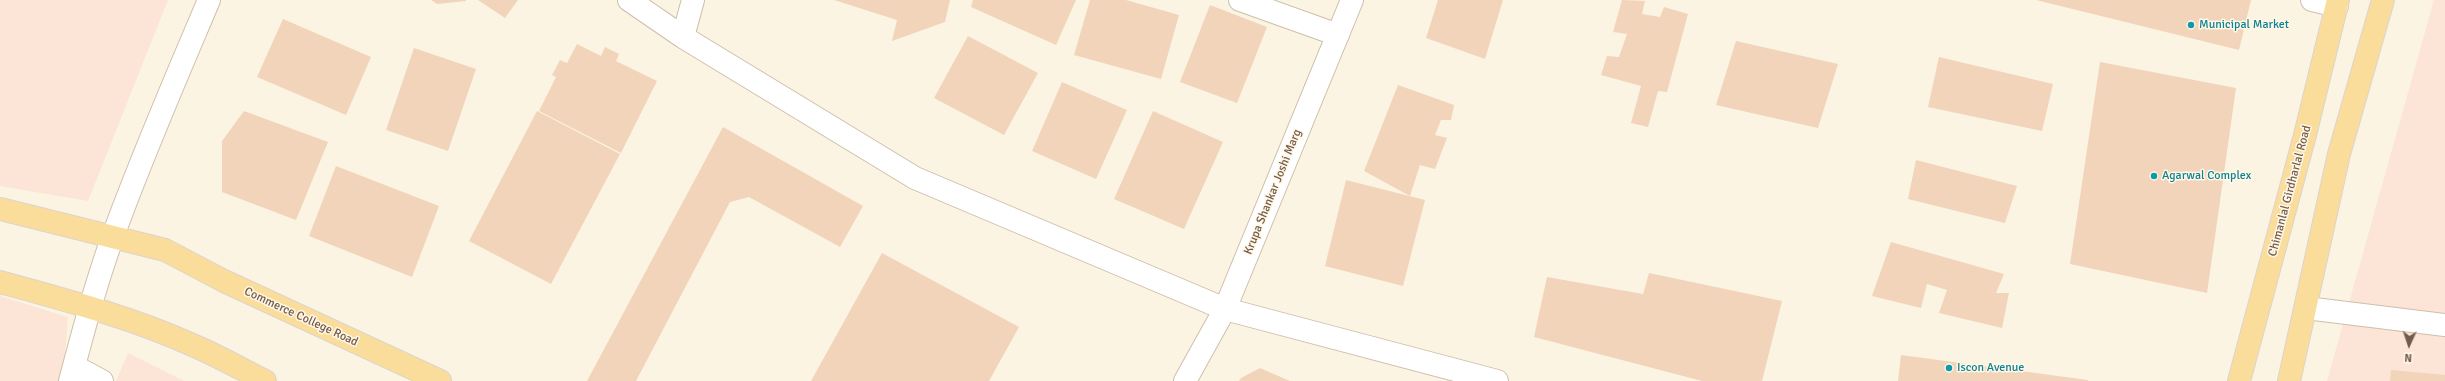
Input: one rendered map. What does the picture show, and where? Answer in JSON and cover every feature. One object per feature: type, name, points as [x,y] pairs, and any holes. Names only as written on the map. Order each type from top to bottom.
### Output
[{"type":"main road","points":[[2289,381],[2340,154],[2383,0]]},
{"type":"main road","name":"Chimanlal Girdharlal Road","points":[[2239,381],[2305,135],[2337,3]]},
{"type":"main road","name":"Commerce College Road","points":[[0,210],[165,250],[224,281],[440,381]]},
{"type":"main road","points":[[0,282],[90,307],[136,323],[196,346],[265,381]]},
{"type":"street","points":[[102,381],[72,374],[90,307],[113,237],[139,167],[210,0]]},
{"type":"street","points":[[629,0],[683,36],[915,178],[1225,309],[1497,381]]},
{"type":"street","points":[[683,36],[693,0]]},
{"type":"street","points":[[1240,0],[1338,35]]},
{"type":"street","name":"Krupa Shankar Joshi Marg","points":[[1185,381],[1225,309],[1352,0]]},
{"type":"street","points":[[2312,0],[2337,3]]},
{"type":"street","points":[[2306,308],[2445,325]]},
{"type":"shaded area","points":[[0,0],[168,0],[88,201],[0,186]]},
{"type":"shaded area","points":[[2434,0],[2445,0],[2445,381],[2327,381]]},
{"type":"shaded area","points":[[0,296],[68,317],[64,368],[60,381],[0,381]]},
{"type":"shaded area","points":[[128,353],[184,381],[116,381]]},
{"type":"building","points":[[431,0],[466,0],[466,1],[437,4]]},
{"type":"building","points":[[478,0],[518,0],[505,18]]},
{"type":"building","points":[[834,0],[950,0],[945,22],[892,41],[897,20]]},
{"type":"building","points":[[973,0],[1076,0],[1056,45],[971,7]]},
{"type":"building","points":[[1090,0],[1126,0],[1179,15],[1161,79],[1074,55]]},
{"type":"building","points":[[1438,0],[1503,0],[1485,59],[1426,38]]},
{"type":"building","points":[[1622,0],[1645,1],[1642,14],[1660,17],[1664,7],[1688,14],[1667,92],[1658,91],[1648,127],[1631,123],[1641,86],[1601,75],[1607,56],[1619,57],[1627,34],[1613,32]]},
{"type":"building","name":"Municipal Market","points":[[2036,0],[2251,0],[2239,50]]},
{"type":"building","points":[[1210,5],[1267,27],[1237,103],[1180,82]]},
{"type":"building","points":[[283,19],[371,57],[346,115],[257,77]]},
{"type":"building","points":[[968,36],[1038,73],[1004,135],[934,98]]},
{"type":"building","points":[[1736,41],[1838,64],[1818,128],[1716,105]]},
{"type":"building","points":[[577,44],[601,56],[605,47],[619,54],[616,61],[657,81],[621,153],[539,111],[556,77],[552,75],[560,60],[567,63]]},
{"type":"building","points":[[414,48],[476,69],[448,151],[386,130]]},
{"type":"building","points":[[1939,57],[2053,84],[2042,131],[1928,107]]},
{"type":"building","name":"Agarwal Complex","points":[[2100,62],[2236,88],[2207,293],[2070,264]]},
{"type":"building","points":[[1062,82],[1127,110],[1096,179],[1032,151]]},
{"type":"building","points":[[1398,85],[1454,105],[1451,120],[1441,120],[1435,135],[1447,138],[1435,169],[1420,165],[1410,196],[1364,171]]},
{"type":"building","points":[[244,111],[328,142],[296,220],[222,192],[222,141]]},
{"type":"building","points":[[537,111],[620,154],[551,284],[469,241]]},
{"type":"building","points":[[1153,111],[1223,142],[1184,229],[1114,199]]},
{"type":"building","points":[[723,127],[863,206],[840,247],[749,197],[730,202],[636,381],[587,381]]},
{"type":"building","points":[[1916,160],[2017,186],[2005,223],[1908,199]]},
{"type":"building","points":[[336,166],[439,206],[412,277],[309,236]]},
{"type":"building","points":[[1346,180],[1425,200],[1403,286],[1325,266]]},
{"type":"building","points":[[1891,242],[2004,274],[1996,293],[2009,293],[2002,328],[1939,313],[1947,290],[1927,284],[1921,308],[1872,296]]},
{"type":"building","points":[[882,253],[1019,327],[989,381],[811,381]]},
{"type":"building","points":[[1649,273],[1782,301],[1762,381],[1702,381],[1534,337],[1547,277],[1643,294]]},
{"type":"building","name":"Iscon Avenue","points":[[1901,355],[2088,380],[2088,381],[1898,381]]},
{"type":"building","points":[[1260,368],[1290,381],[1239,381],[1241,378]]},
{"type":"building","points":[[2391,370],[2445,375],[2445,381],[2390,381]]},
{"type":"place","name":"Municipal Market","points":[[2191,25]]},
{"type":"place","name":"Agarwal Complex","points":[[2154,176]]},
{"type":"place","name":"Iscon Avenue","points":[[1949,368]]}]
